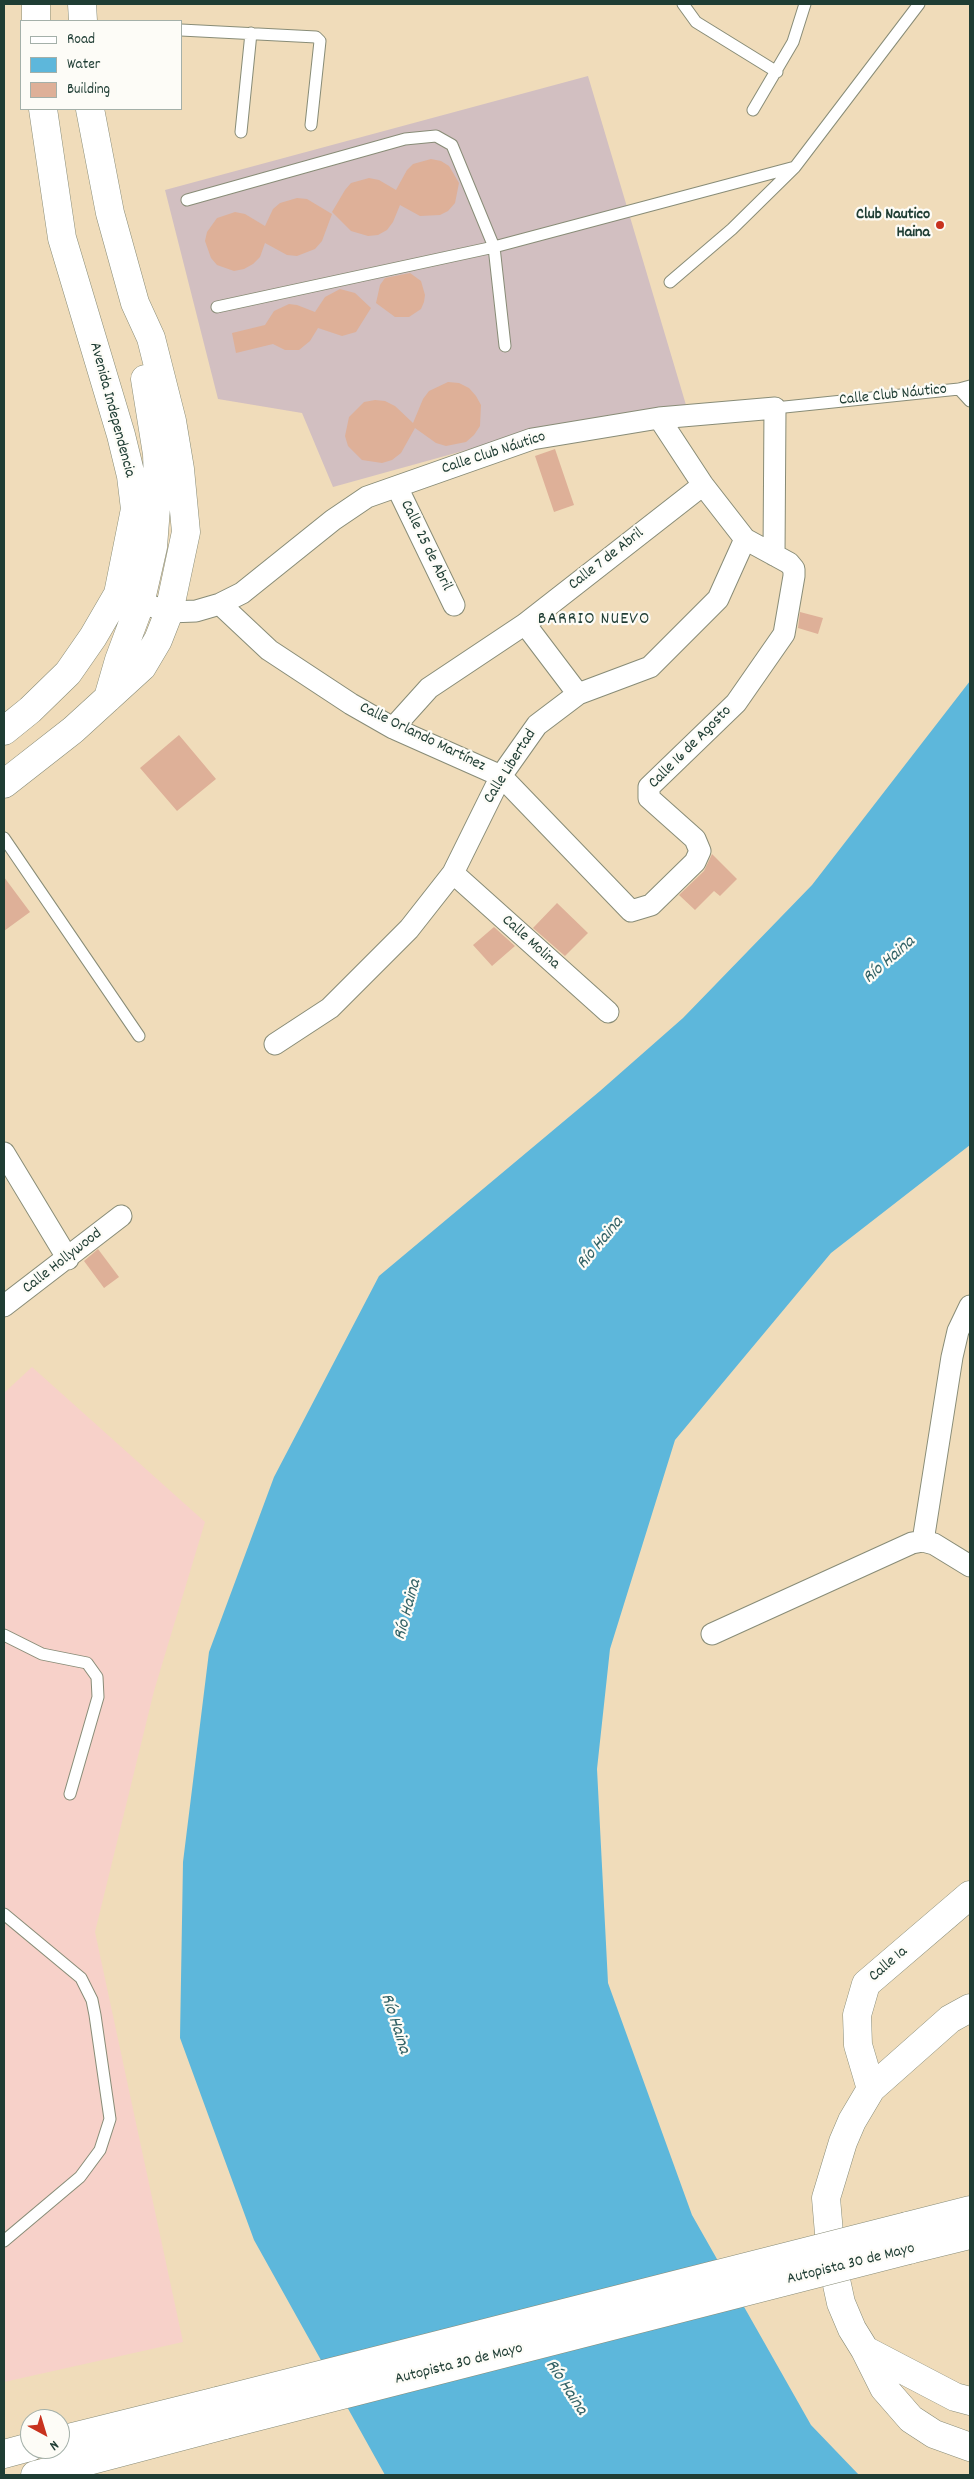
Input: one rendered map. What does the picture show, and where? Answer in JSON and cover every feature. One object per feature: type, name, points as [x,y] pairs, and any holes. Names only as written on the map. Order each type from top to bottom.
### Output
[{"type":"main road","points":[[35,20],[36,4]]},
{"type":"main road","points":[[82,4],[83,20]]},
{"type":"main road","name":"Avenida Independencia","points":[[43,110],[62,238],[121,435],[131,476],[135,509],[129,599],[119,660],[107,699]]},
{"type":"main road","name":"Avenida Independencia","points":[[4,784],[55,744],[142,667],[158,640],[169,612],[186,532],[181,478],[172,421],[151,338],[135,303],[110,214],[90,110]]},
{"type":"main road","name":"Avenida Independencia","points":[[4,731],[30,710],[68,673],[93,638],[129,599],[153,547],[158,482],[157,454],[139,344],[135,303]]},
{"type":"main road","points":[[30,710],[55,744]]},
{"type":"main road","name":"Calle 1a","points":[[872,2089],[858,2045],[857,2015],[866,1984],[970,1896]]},
{"type":"main road","points":[[970,2008],[950,2019],[872,2089],[842,2142],[826,2198],[831,2257],[841,2304],[852,2329],[884,2388],[911,2419],[934,2434],[970,2447]]},
{"type":"main road","name":"Autopista 30 de Mayo","points":[[35,2475],[221,2413],[908,2238],[970,2210]]},
{"type":"main road","name":"Autopista 30 de Mayo","points":[[908,2238],[970,2235]]},
{"type":"main road","points":[[865,2350],[955,2397],[970,2401]]},
{"type":"main road","name":"Autopista 30 de Mayo","points":[[70,2438],[221,2413]]},
{"type":"main road","points":[[4,2454],[20,2450]]},
{"type":"street","name":"Calle Club Náutico","points":[[129,599],[169,612],[196,611],[220,604],[242,593],[351,507],[367,497],[532,439],[658,418],[775,408]]},
{"type":"street","points":[[658,418],[703,485],[745,539],[774,555],[775,408]]},
{"type":"street","name":"Calle 7 de Abril","points":[[393,728],[429,688],[525,624],[703,485]]},
{"type":"street","name":"Calle 25 de Abril","points":[[397,487],[454,605]]},
{"type":"street","name":"Calle Libertad","points":[[275,1044],[330,1008],[409,929],[453,873],[501,776],[537,725],[578,694],[650,667],[718,599],[745,539]]},
{"type":"street","name":"Calle 16 de Agosto","points":[[631,910],[651,904],[695,862],[700,851],[695,839],[649,798],[647,793],[649,787],[736,703],[784,634],[794,569],[789,563],[774,555]]},
{"type":"street","name":"Calle Orlando Martínez","points":[[220,604],[269,650],[351,704],[393,728],[501,776],[631,910]]},
{"type":"street","points":[[525,624],[578,694]]},
{"type":"street","name":"Calle Molina","points":[[453,873],[608,1012]]},
{"type":"street","points":[[4,1153],[68,1259]]},
{"type":"street","name":"Calle Hollywood","points":[[4,1306],[68,1259],[121,1216]]},
{"type":"street","points":[[923,1542],[952,1357],[958,1331],[970,1306]]},
{"type":"street","points":[[712,1634],[887,1554],[923,1542],[934,1544],[970,1566]]},
{"type":"lane","points":[[30,4],[35,20]]},
{"type":"lane","points":[[683,4],[696,22],[777,72]]},
{"type":"lane","points":[[753,110],[793,42],[805,4]]},
{"type":"lane","points":[[670,282],[732,230],[795,167],[919,4]]},
{"type":"lane","points":[[182,30],[309,36],[320,40],[311,125]]},
{"type":"lane","points":[[241,132],[252,33]]},
{"type":"lane","points":[[187,200],[405,139],[436,136],[452,145],[494,247],[505,346]]},
{"type":"lane","points":[[217,307],[494,247],[795,167]]},
{"type":"lane","name":"Calle Club Náutico","points":[[775,408],[958,389],[970,386]]},
{"type":"lane","points":[[958,389],[970,401]]},
{"type":"lane","points":[[4,838],[139,1036]]},
{"type":"lane","points":[[4,1635],[42,1654],[87,1663],[97,1677],[98,1697],[70,1794]]},
{"type":"lane","points":[[4,1914],[81,1978],[92,2000],[110,2119],[100,2150],[80,2177],[4,2241]]},
{"type":"shaded area","points":[[588,76],[686,405],[499,441],[333,487],[302,413],[218,399],[165,190]]},
{"type":"shaded area","points":[[32,1367],[205,1522],[154,1691],[95,1932],[183,2342],[4,2382],[4,1393]]},
{"type":"water","name":"Río Haina","points":[[970,681],[970,1145],[831,1253],[675,1440],[610,1649],[597,1769],[608,1983],[692,2215],[811,2425],[859,2475],[385,2475],[254,2240],[180,2038],[183,1862],[209,1652],[274,1477],[379,1276],[600,1091],[683,1018],[812,885]]},
{"type":"building","points":[[431,159],[441,161],[449,166],[459,183],[455,203],[448,211],[440,215],[420,216],[400,205],[393,222],[387,230],[378,235],[368,236],[351,231],[332,212],[351,183],[369,178],[379,180],[396,190],[407,170],[413,164]]},
{"type":"building","points":[[297,198],[307,199],[332,214],[322,241],[315,249],[297,256],[287,255],[265,243],[260,257],[253,264],[244,269],[234,271],[217,265],[211,258],[205,241],[207,232],[217,218],[235,212],[245,214],[265,226],[273,209],[280,203]]},
{"type":"building","points":[[410,273],[421,281],[425,295],[424,302],[421,309],[409,317],[395,317],[376,303],[380,285],[385,278]]},
{"type":"building","points":[[340,289],[355,293],[371,308],[356,332],[342,336],[318,328],[310,341],[299,350],[285,350],[273,344],[236,353],[232,333],[265,325],[274,311],[289,304],[315,312],[325,297]]},
{"type":"building","points":[[448,382],[459,383],[469,388],[481,405],[480,426],[466,442],[446,446],[436,443],[415,428],[401,453],[392,460],[382,463],[362,460],[348,446],[345,436],[349,417],[364,402],[385,401],[395,406],[413,423],[423,399],[429,391]]},
{"type":"building","points":[[555,449],[574,505],[554,512],[535,456]]},
{"type":"building","points":[[800,612],[823,618],[818,634],[798,628]]},
{"type":"building","points":[[179,735],[216,779],[177,811],[140,768]]},
{"type":"building","points":[[712,854],[737,879],[720,896],[714,891],[695,910],[679,895],[704,871]]},
{"type":"building","points":[[4,877],[30,912],[4,931]]},
{"type":"building","points":[[557,903],[588,933],[565,956],[533,928]]},
{"type":"building","points":[[494,927],[515,946],[492,966],[473,945]]},
{"type":"building","points":[[98,1249],[119,1277],[104,1288],[84,1261]]},
{"type":"place","name":"Club Nautico Haina","points":[[940,225]]},
{"type":"district","name":"BARRIO NUEVO","points":[[594,621]]}]
